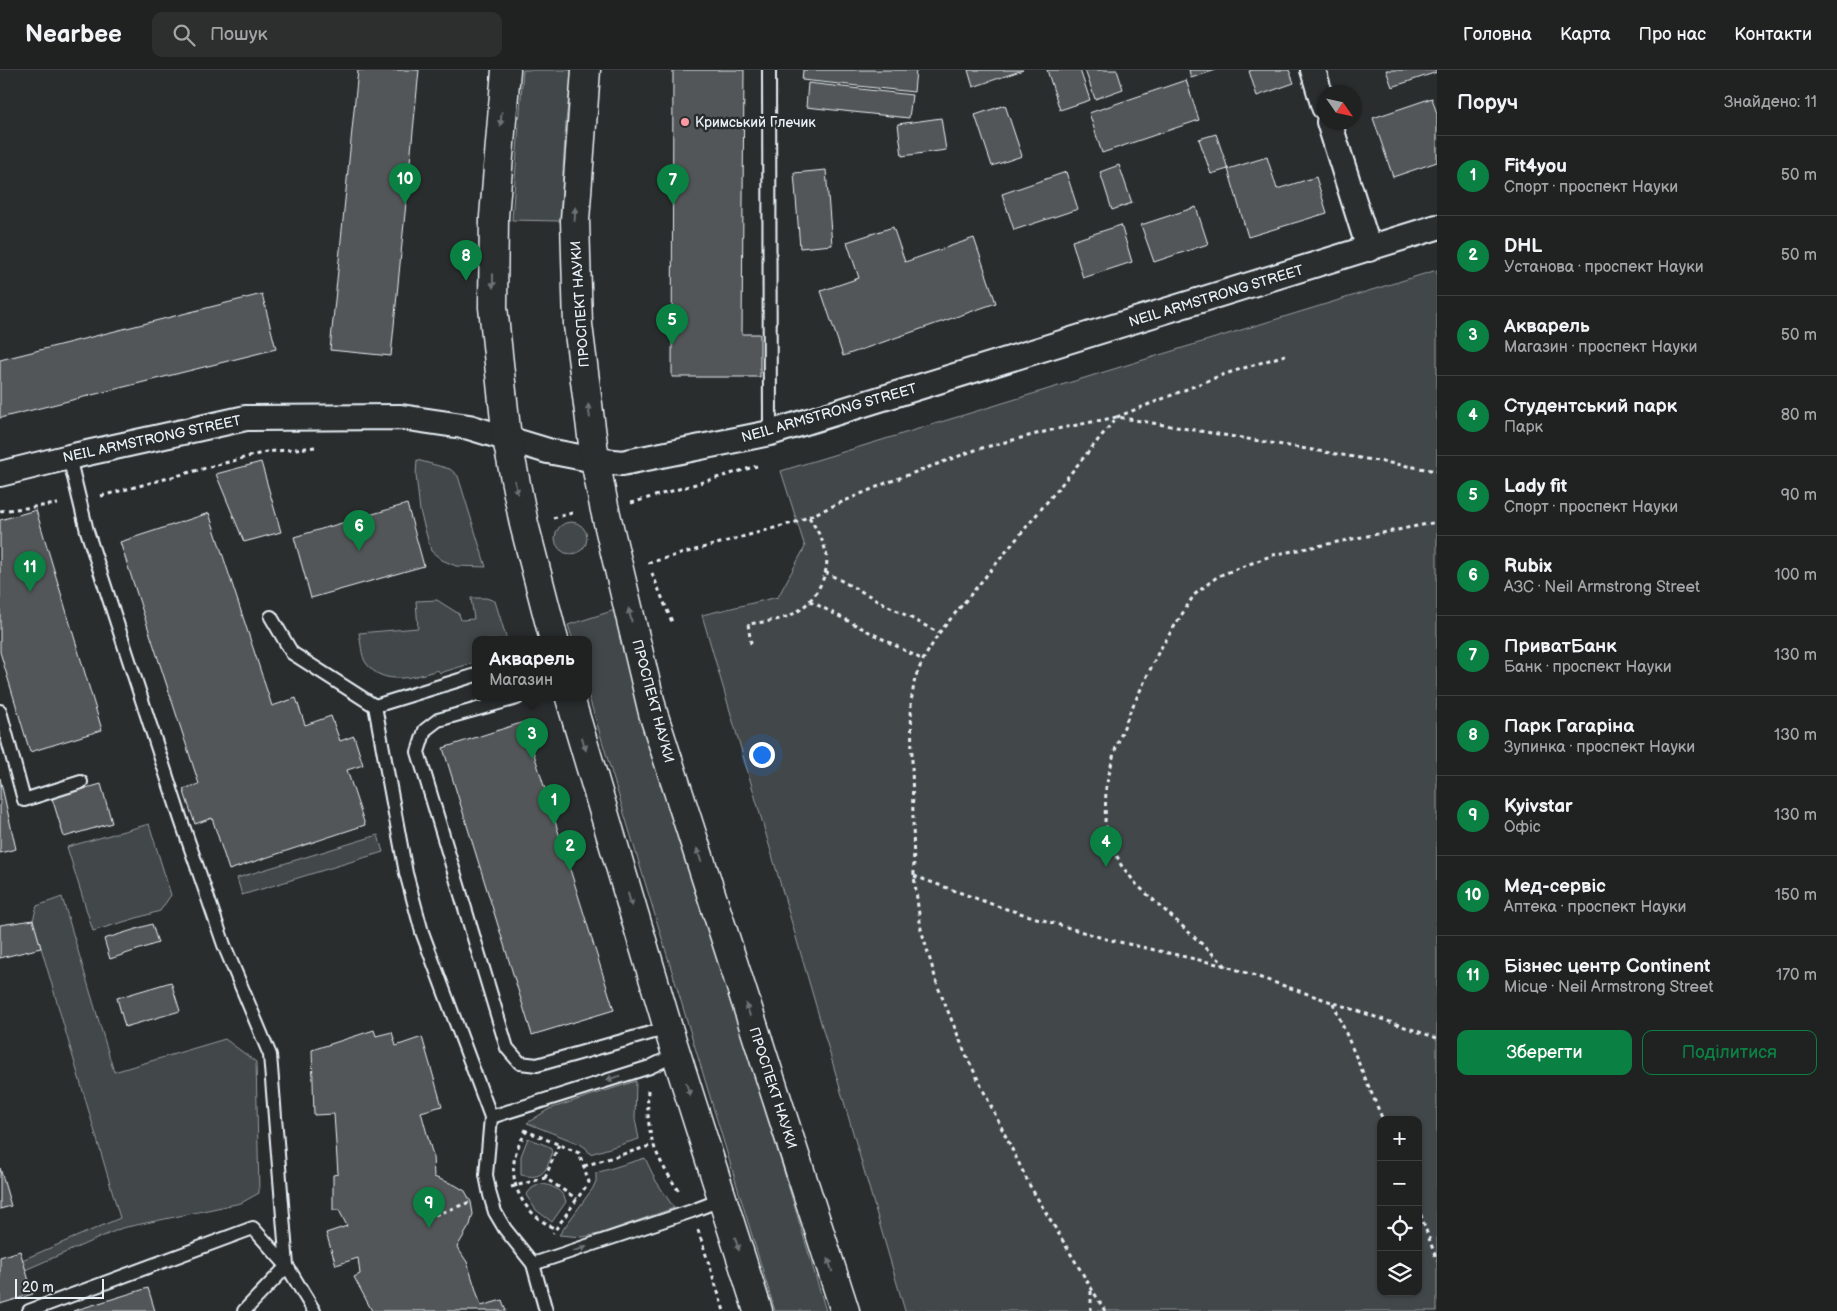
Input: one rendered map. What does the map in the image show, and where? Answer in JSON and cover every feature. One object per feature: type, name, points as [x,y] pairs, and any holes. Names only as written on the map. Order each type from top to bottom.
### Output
[{"type":"main road","points":[[506,70],[494,217],[493,307],[507,439],[524,524],[553,636]]},
{"type":"main road","name":"ПРОСПЕКТ НАУКИ","points":[[586,70],[575,220],[578,324],[594,460],[653,713],[845,1311]]},
{"type":"main road","points":[[571,701],[668,1028],[758,1311]]},
{"type":"street","points":[[1313,70],[1317,85]]},
{"type":"street","points":[[1332,130],[1370,249]]},
{"type":"street","name":"NEIL ARMSTRONG STREET","points":[[0,474],[246,418],[401,416],[469,427],[548,451],[594,460],[622,463],[770,433],[1437,227]]},
{"type":"lane","points":[[769,70],[770,433]]},
{"type":"lane","points":[[70,457],[90,540],[211,909],[270,1056],[287,1266],[244,1311]]},
{"type":"lane","points":[[271,617],[292,653],[375,706],[406,873],[422,932],[491,1117],[486,1175],[490,1195],[495,1212],[504,1229],[534,1264],[546,1311]]},
{"type":"lane","points":[[375,706],[472,676]]},
{"type":"lane","points":[[506,701],[438,720],[425,730],[418,752],[507,1048],[520,1063],[537,1065],[668,1028]]},
{"type":"lane","points":[[0,711],[24,800],[81,782]]},
{"type":"lane","points":[[491,1117],[650,1067],[677,1054]]},
{"type":"lane","points":[[534,1264],[692,1212],[723,1198]]},
{"type":"lane","points":[[29,1311],[253,1228],[287,1266],[314,1311]]},
{"type":"path","points":[[647,563],[809,517],[886,483],[978,449],[1052,430],[1117,418],[1222,375],[1285,355]]},
{"type":"path","points":[[1117,418],[1437,471]]},
{"type":"path","points":[[1105,1311],[1030,1186],[966,1055],[938,987],[921,929],[914,876],[911,702],[915,678],[938,633],[1117,418]]},
{"type":"path","points":[[0,511],[81,502],[266,452],[322,446]]},
{"type":"path","points":[[751,644],[748,624],[773,621],[793,614],[810,601],[825,572],[826,554],[820,535],[809,517]]},
{"type":"path","points":[[1226,966],[1137,885],[1121,865],[1104,823],[1106,787],[1114,753],[1133,706],[1160,651],[1194,595],[1218,576],[1273,555],[1437,522]]},
{"type":"path","points":[[825,572],[938,633]]},
{"type":"path","points":[[810,601],[923,660]]},
{"type":"path","points":[[914,876],[1000,907],[1106,939],[1226,966],[1437,1038]]},
{"type":"path","points":[[1333,1004],[1381,1116]]},
{"type":"path","points":[[650,1067],[647,1115],[653,1145],[659,1162],[692,1212],[724,1311]]},
{"type":"path","points":[[491,1117],[527,1130],[579,1153],[589,1182],[534,1264]]},
{"type":"path","points":[[527,1130],[515,1154],[513,1168],[515,1186],[530,1212],[544,1224],[556,1229]]},
{"type":"path","points":[[559,1144],[545,1178],[577,1199]]},
{"type":"path","points":[[584,1166],[653,1145]]},
{"type":"path","points":[[1422,1218],[1437,1261]]},
{"type":"path","points":[[1091,1289],[1091,1311]]},
{"type":"shaded area","points":[[523,70],[572,70],[566,121],[560,221],[512,220]]},
{"type":"shaded area","points":[[1437,270],[1437,1311],[905,1311],[702,615],[778,597],[805,547],[781,471]]},
{"type":"shaded area","points":[[417,460],[450,469],[458,476],[486,567],[456,566],[442,560],[431,551],[420,511],[416,475]]},
{"type":"shaded area","points":[[571,522],[582,527],[587,538],[582,549],[571,554],[560,549],[555,538],[560,527]]},
{"type":"shaded area","points":[[471,598],[486,598],[495,601],[506,636],[472,636],[472,663],[440,673],[438,670],[410,677],[390,678],[373,670],[364,660],[359,633],[418,628],[416,601],[437,600],[459,614],[461,620],[474,619]]},
{"type":"shaded area","points":[[615,610],[826,1311],[775,1311],[590,701],[592,701],[592,636],[572,636],[568,625]]},
{"type":"shaded area","points":[[149,824],[171,895],[160,911],[93,931],[67,847]]},
{"type":"shaded area","points":[[378,835],[383,852],[242,895],[237,878]]},
{"type":"shaded area","points":[[62,897],[114,1072],[225,1039],[256,1062],[259,1193],[241,1203],[122,1228],[25,1270],[22,1260],[120,1218],[33,920],[37,906]]},
{"type":"shaded area","points":[[636,1081],[635,1119],[639,1139],[590,1154],[580,1144],[527,1123],[549,1109]]},
{"type":"shaded area","points":[[528,1138],[550,1147],[552,1151],[547,1167],[542,1173],[535,1176],[521,1175],[521,1156]]},
{"type":"shaded area","points":[[645,1158],[656,1181],[674,1208],[599,1234],[582,1237],[559,1235],[593,1188],[596,1181],[596,1173]]},
{"type":"shaded area","points":[[540,1184],[556,1189],[565,1198],[566,1202],[552,1222],[536,1210],[526,1195],[532,1188]]},
{"type":"building","points":[[358,70],[419,70],[391,356],[330,350]]},
{"type":"building","points":[[673,70],[744,70],[742,334],[760,334],[760,377],[672,377]]},
{"type":"building","points":[[803,70],[916,70],[914,92],[802,80]]},
{"type":"building","points":[[968,70],[1023,70],[973,87]]},
{"type":"building","points":[[1047,70],[1080,70],[1090,100],[1060,110]]},
{"type":"building","points":[[1085,70],[1117,70],[1123,89],[1095,99]]},
{"type":"building","points":[[1189,70],[1216,70],[1191,78]]},
{"type":"building","points":[[1289,70],[1294,83],[1257,96],[1249,71]]},
{"type":"building","points":[[1386,70],[1437,70],[1437,72],[1392,87]]},
{"type":"building","points":[[1186,80],[1199,120],[1102,153],[1089,113]]},
{"type":"building","points":[[808,83],[912,95],[909,118],[806,107]]},
{"type":"building","points":[[1432,98],[1437,114],[1437,162],[1393,177],[1373,118]]},
{"type":"building","points":[[1005,105],[1022,156],[992,166],[975,115]]},
{"type":"building","points":[[941,118],[946,150],[902,156],[898,124]]},
{"type":"building","points":[[1216,134],[1228,169],[1211,174],[1199,139]]},
{"type":"building","points":[[1267,157],[1277,189],[1316,177],[1327,213],[1248,237],[1228,169]]},
{"type":"building","points":[[1119,165],[1132,203],[1112,210],[1100,172]]},
{"type":"building","points":[[826,170],[832,245],[800,248],[794,173]]},
{"type":"building","points":[[1066,172],[1078,209],[1014,230],[1002,194]]},
{"type":"building","points":[[1196,207],[1208,244],[1154,262],[1141,225]]},
{"type":"building","points":[[1121,225],[1132,262],[1083,278],[1072,241]]},
{"type":"building","points":[[893,227],[905,262],[974,238],[996,303],[843,356],[821,291],[859,278],[847,242]]},
{"type":"building","points":[[262,294],[276,349],[0,418],[0,360]]},
{"type":"building","points":[[261,462],[281,532],[244,542],[216,474]]},
{"type":"building","points":[[407,504],[424,566],[311,598],[294,537]]},
{"type":"building","points":[[36,510],[102,730],[30,752],[0,652],[0,520]]},
{"type":"building","points":[[209,513],[272,706],[296,698],[305,725],[331,716],[340,741],[354,736],[363,765],[347,770],[365,825],[229,870],[212,818],[195,824],[183,789],[199,784],[120,542]]},
{"type":"building","points":[[524,722],[614,1010],[532,1035],[443,748]]},
{"type":"building","points":[[0,778],[16,849],[0,853]]},
{"type":"building","points":[[101,784],[112,823],[64,837],[52,798]]},
{"type":"building","points":[[33,920],[41,948],[0,958],[0,925]]},
{"type":"building","points":[[152,924],[158,943],[110,959],[104,939]]},
{"type":"building","points":[[171,982],[180,1011],[125,1027],[117,998]]},
{"type":"building","points":[[374,1030],[376,1036],[392,1032],[396,1046],[422,1037],[442,1106],[421,1112],[433,1156],[434,1177],[465,1191],[471,1202],[473,1214],[470,1225],[457,1247],[467,1262],[481,1306],[502,1300],[506,1311],[372,1311],[354,1277],[360,1274],[358,1258],[336,1265],[326,1233],[347,1226],[339,1210],[333,1210],[333,1175],[338,1174],[334,1114],[314,1115],[312,1050]]},
{"type":"building","points":[[0,1168],[11,1206],[0,1209]]},
{"type":"building","points":[[20,1251],[33,1294],[0,1304],[0,1257]]},
{"type":"building","points":[[148,1288],[155,1311],[73,1311]]},
{"type":"place","name":"Кримський Глечик","points":[[685,122]]},
{"type":"place","name":"Мед-сервіс","points":[[405,204]]},
{"type":"place","name":"ПриватБанк","points":[[673,205]]},
{"type":"place","name":"Парк Гагаріна","points":[[466,281]]},
{"type":"place","name":"Lady fit","points":[[672,345]]},
{"type":"place","name":"Rubix","points":[[359,551]]},
{"type":"place","name":"Бізнес центр Continent","points":[[30,592]]},
{"type":"place","name":"Акварель","points":[[532,759]]},
{"type":"place","name":"Fit4you","points":[[554,825]]},
{"type":"place","name":"Студентський парк","points":[[1106,867]]},
{"type":"place","name":"DHL","points":[[570,871]]},
{"type":"place","name":"Kyivstar","points":[[429,1228]]}]
